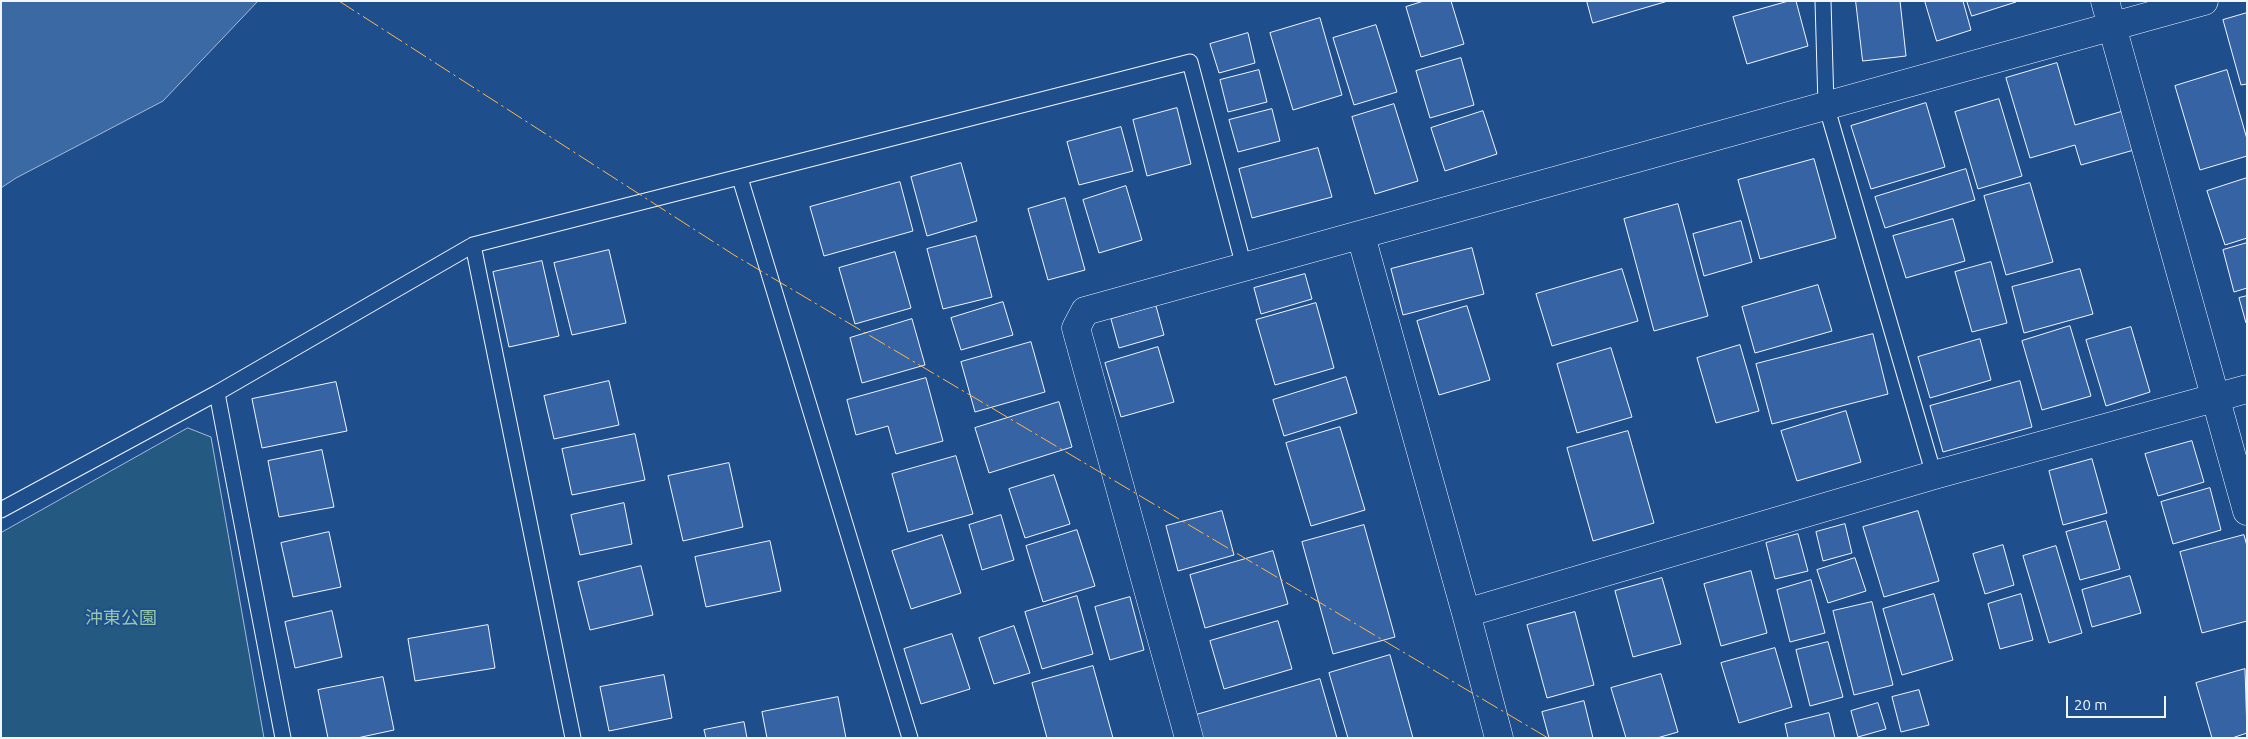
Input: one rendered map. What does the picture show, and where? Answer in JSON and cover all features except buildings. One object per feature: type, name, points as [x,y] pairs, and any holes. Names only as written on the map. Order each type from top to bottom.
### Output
[{"type":"street","points":[[1189,738],[1076,328],[1085,311],[1361,236],[1826,105],[2109,14],[2204,1]]},
{"type":"street","points":[[2109,14],[2247,511]]},
{"type":"street","points":[[1361,236],[1499,738]]},
{"type":"street","points":[[1466,613],[1934,475],[2247,389]]},
{"type":"lane","points":[[1823,1],[1826,105],[1934,475]]},
{"type":"lane","points":[[1,510],[217,393],[474,245],[1190,62],[1244,268]]},
{"type":"lane","points":[[740,178],[910,738]]},
{"type":"lane","points":[[474,245],[573,738]]},
{"type":"lane","points":[[217,393],[283,738]]},
{"type":"green space","name":"沖東公園","points":[[188,428],[211,437],[264,738],[1,738],[1,533]]},
{"type":"shaded area","points":[[1,1],[258,1],[163,101],[16,178],[1,188]]},
{"type":"power","points":[[339,1],[734,255],[1548,738]]}]
